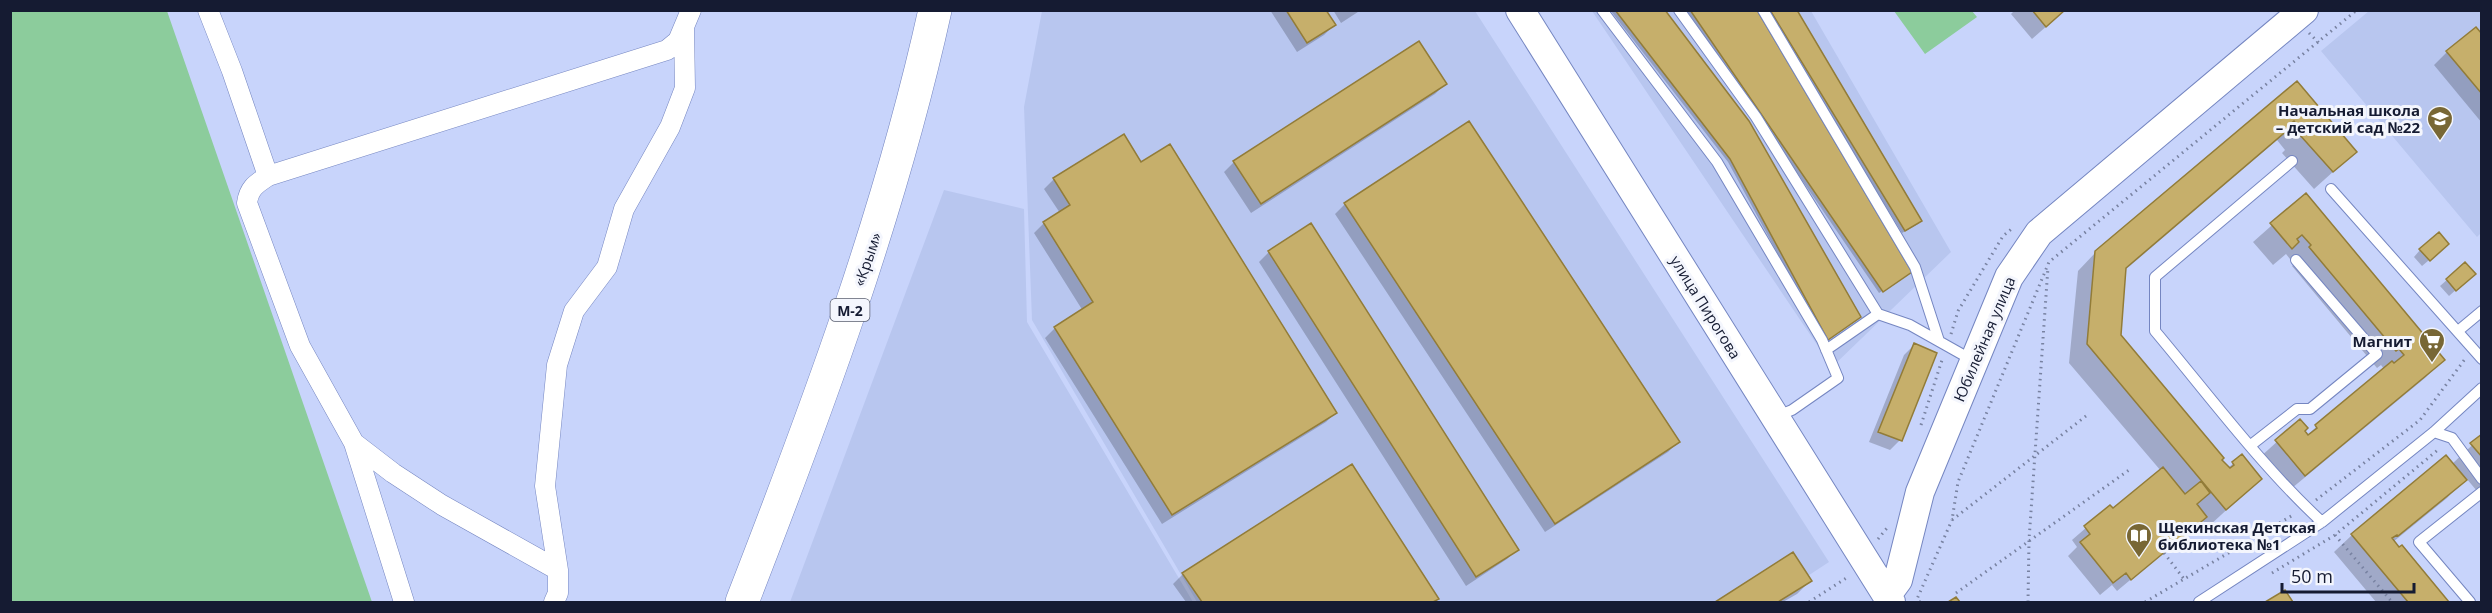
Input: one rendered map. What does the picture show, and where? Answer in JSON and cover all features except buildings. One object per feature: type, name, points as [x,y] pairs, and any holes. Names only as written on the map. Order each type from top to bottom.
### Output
[{"type":"highway","name":"«Крым»","points":[[742,603],[812,422],[882,216],[935,10]]},
{"type":"street","points":[[208,10],[232,71],[268,176]]},
{"type":"street","name":"улица Пирогова","points":[[1520,10],[1775,417],[1886,600]]},
{"type":"street","name":"Юбилейная улица","points":[[1886,600],[1898,580],[1920,492],[1974,361],[2009,277],[2039,232],[2304,10]]},
{"type":"street","points":[[404,603],[354,443],[300,346],[247,203],[249,193],[253,186],[268,176],[667,50],[678,40],[688,20]]},
{"type":"street","points":[[554,603],[558,592],[558,570],[545,486],[557,365],[574,311],[607,267],[624,209],[670,127],[685,88],[688,20]]},
{"type":"street","points":[[354,443],[393,473],[442,505],[558,570]]},
{"type":"lane","points":[[1602,10],[1717,162],[1826,350],[1838,378],[1791,411],[1775,417]]},
{"type":"lane","points":[[1679,10],[1756,117],[1878,314],[1910,325],[1974,361]]},
{"type":"lane","points":[[1763,10],[1915,267],[1939,341]]},
{"type":"lane","points":[[2292,161],[2156,277],[2155,332],[2306,508],[2322,522]]},
{"type":"lane","points":[[2331,189],[2481,359]]},
{"type":"lane","points":[[2251,445],[2297,409],[2310,409],[2377,354],[2296,260]]},
{"type":"lane","points":[[2458,331],[2481,311]]},
{"type":"lane","points":[[1826,350],[1878,314]]},
{"type":"lane","points":[[2199,603],[2322,522],[2433,432],[2481,388]]},
{"type":"lane","points":[[2433,432],[2452,438],[2481,479]]},
{"type":"lane","points":[[2470,603],[2419,542],[2481,492]]},
{"type":"path","points":[[1920,603],[1917,599],[1952,520],[1958,482],[2049,262],[2357,10]]},
{"type":"path","points":[[2028,603],[2029,540],[2049,262]]},
{"type":"path","points":[[2145,603],[2306,508],[2420,420],[2473,349]]},
{"type":"path","points":[[1952,520],[2086,416]]},
{"type":"path","points":[[1956,593],[2129,470]]},
{"type":"path","points":[[2336,535],[2392,603]]},
{"type":"path","points":[[2164,553],[2184,579]]},
{"type":"shaded area","points":[[1042,11],[1475,11],[1829,562],[1768,602],[1197,602],[1032,320],[1024,107]]},
{"type":"shaded area","points":[[1592,11],[1811,11],[1951,252],[1832,367]]},
{"type":"shaded area","name":"Начальная школа – детский сад №22","points":[[2369,11],[2481,11],[2481,233],[2477,237],[2321,51]]},
{"type":"shaded area","points":[[944,190],[1024,209],[1027,322],[1193,602],[790,602]]},
{"type":"green space","points":[[10,11],[167,11],[372,602],[11,602]]},
{"type":"green space","points":[[1894,11],[1972,11],[1977,17],[1925,54]]},
{"type":"place","name":"Начальная школа – детский сад №22","points":[[2440,142]]},
{"type":"place","name":"Магнит","points":[[2432,364]]},
{"type":"place","name":"Щекинская Детская библиотека №1","points":[[2139,559]]}]
